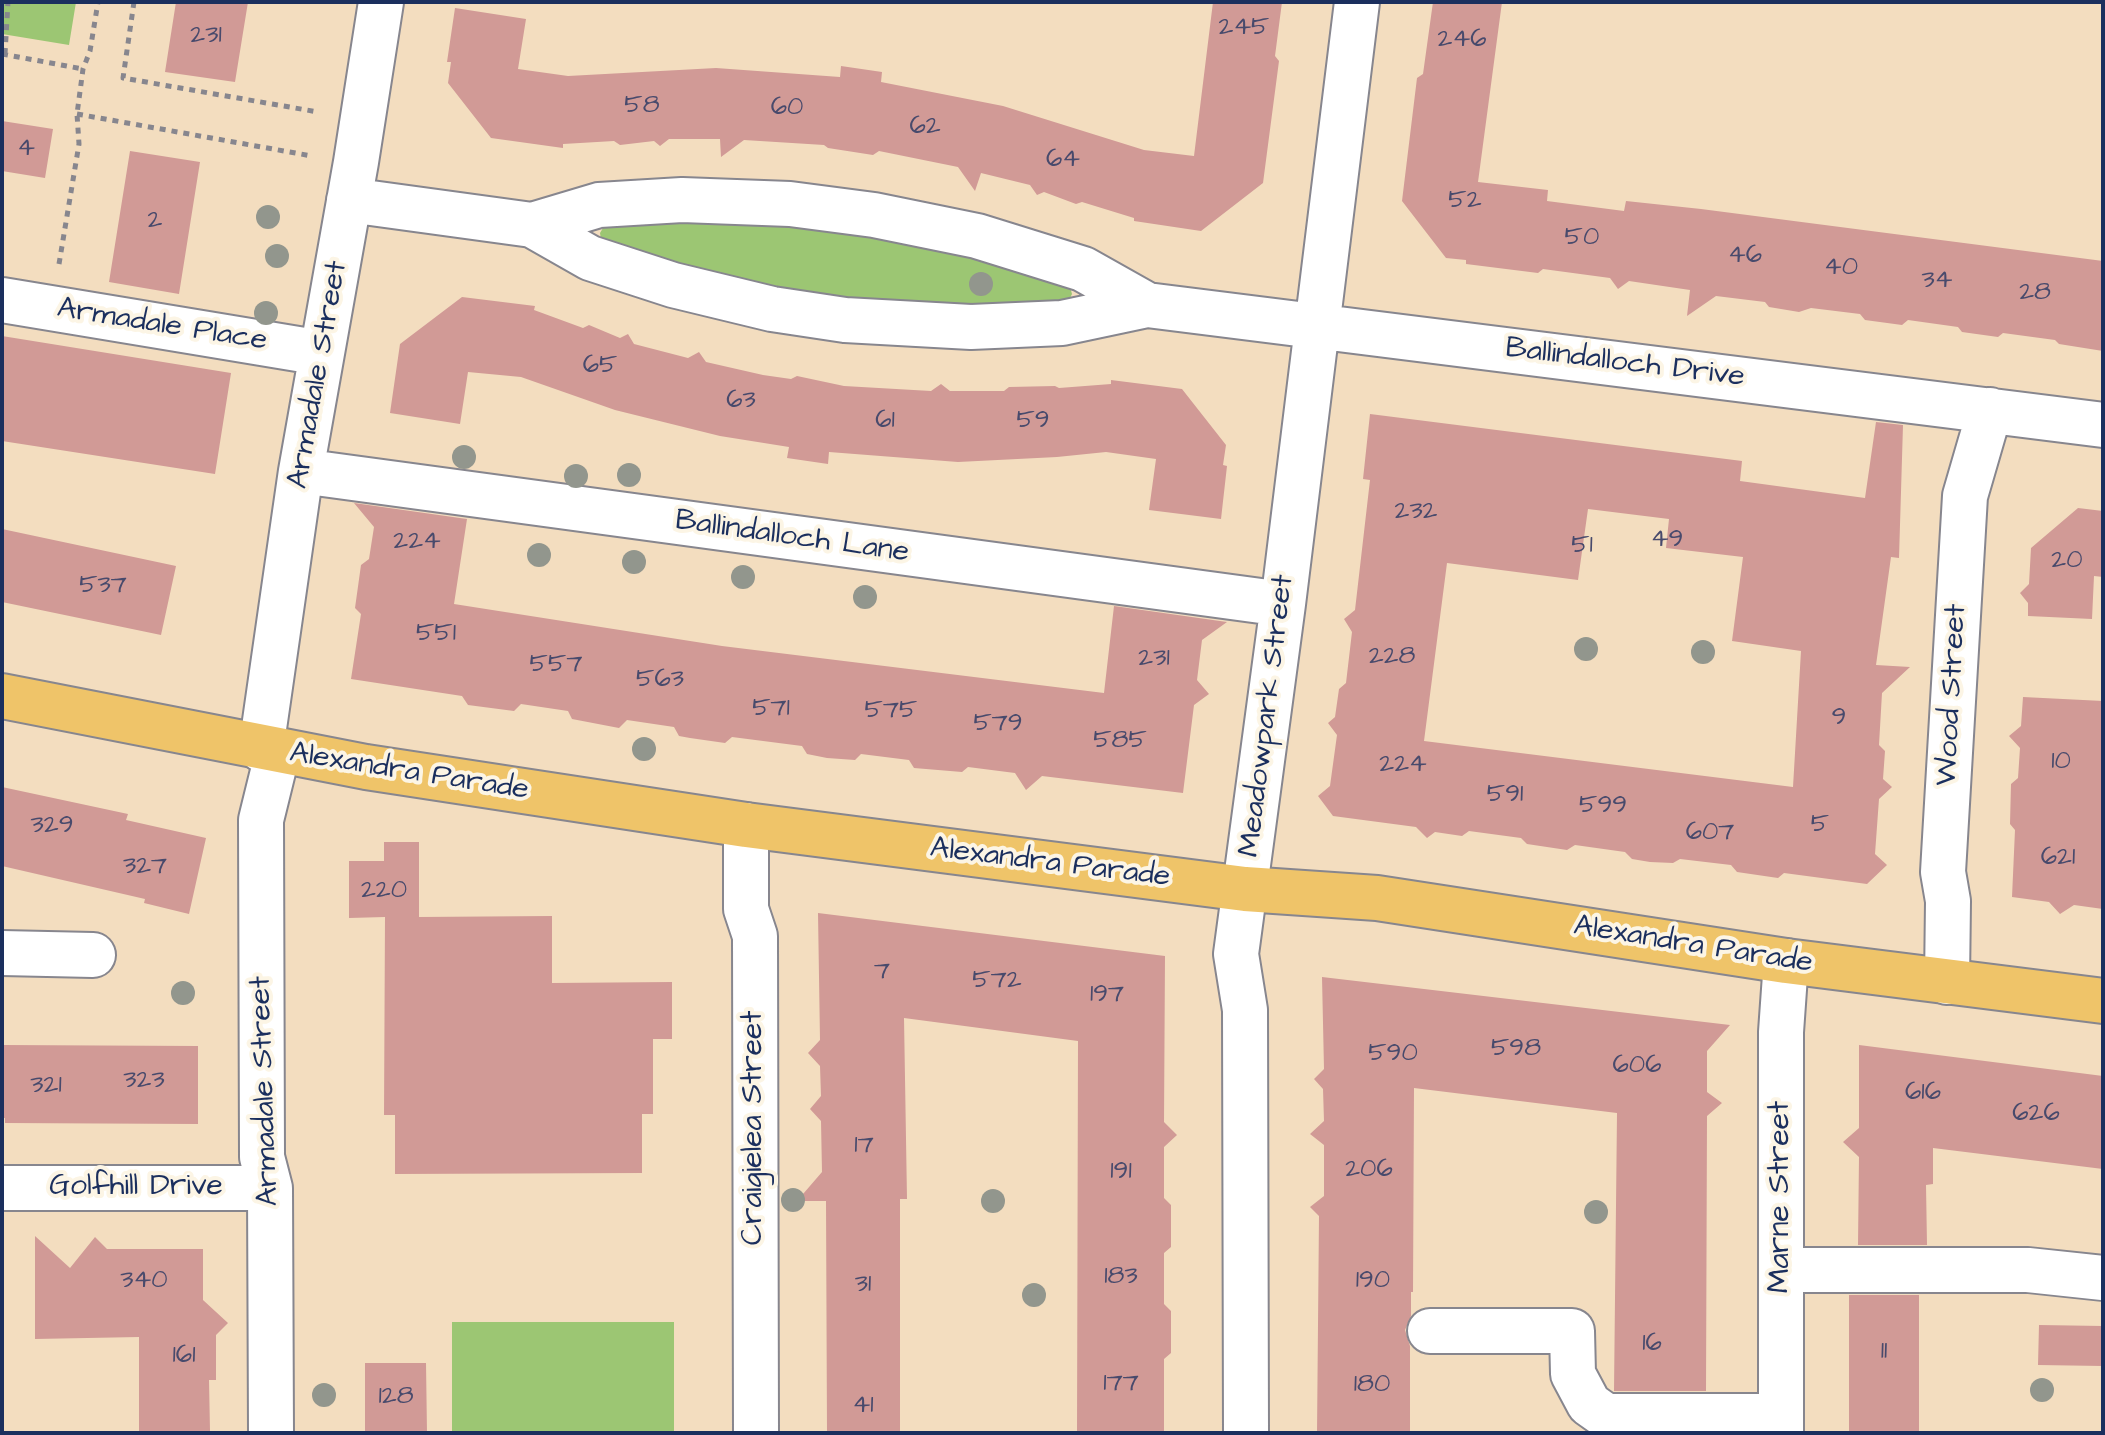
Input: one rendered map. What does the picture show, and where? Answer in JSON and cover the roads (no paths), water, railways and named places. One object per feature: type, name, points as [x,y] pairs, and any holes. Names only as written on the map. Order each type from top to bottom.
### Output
[{"type":"main road","name":"Alexandra Parade","points":[[2,696],[269,750],[746,825],[1245,889],[1377,898],[1786,961],[2103,1001]]},
{"type":"street","name":"Armadale Street","points":[[271,1433],[270,1188],[262,1157],[261,820],[301,471],[353,181],[381,2]]},
{"type":"street","name":"Meadowpark Street","points":[[1246,1433],[1245,1010],[1236,954],[1283,604],[1357,2]]},
{"type":"street","name":"Ballindalloch Drive","points":[[353,181],[532,225],[590,258],[673,285],[772,309],[845,320],[971,327],[1062,323],[1147,305],[2103,425]]},
{"type":"street","name":"Ballindalloch Drive","points":[[532,225],[599,205],[682,200],[790,204],[874,215],[977,236],[1083,269],[1147,305]]},
{"type":"street","name":"Armadale Place","points":[[2,300],[322,353]]},
{"type":"street","name":"Wood Street","points":[[1947,982],[1948,901],[1943,872],[1965,496],[1990,410]]},
{"type":"street","name":"Ballindalloch Lane","points":[[301,471],[1283,604]]},
{"type":"street","name":"Craigielea Street","points":[[746,825],[746,909],[755,936],[756,1433]]},
{"type":"street","points":[[2,953],[93,955]]},
{"type":"street","name":"Marne Street","points":[[1781,1424],[1781,1032],[1786,961]]},
{"type":"street","name":"Golfhill Drive","points":[[2,1188],[270,1188]]},
{"type":"street","points":[[1782,1270],[2028,1270],[2103,1278]]},
{"type":"street","points":[[1430,1331],[1572,1331],[1573,1374],[1589,1404],[1606,1416],[1781,1424]]}]
